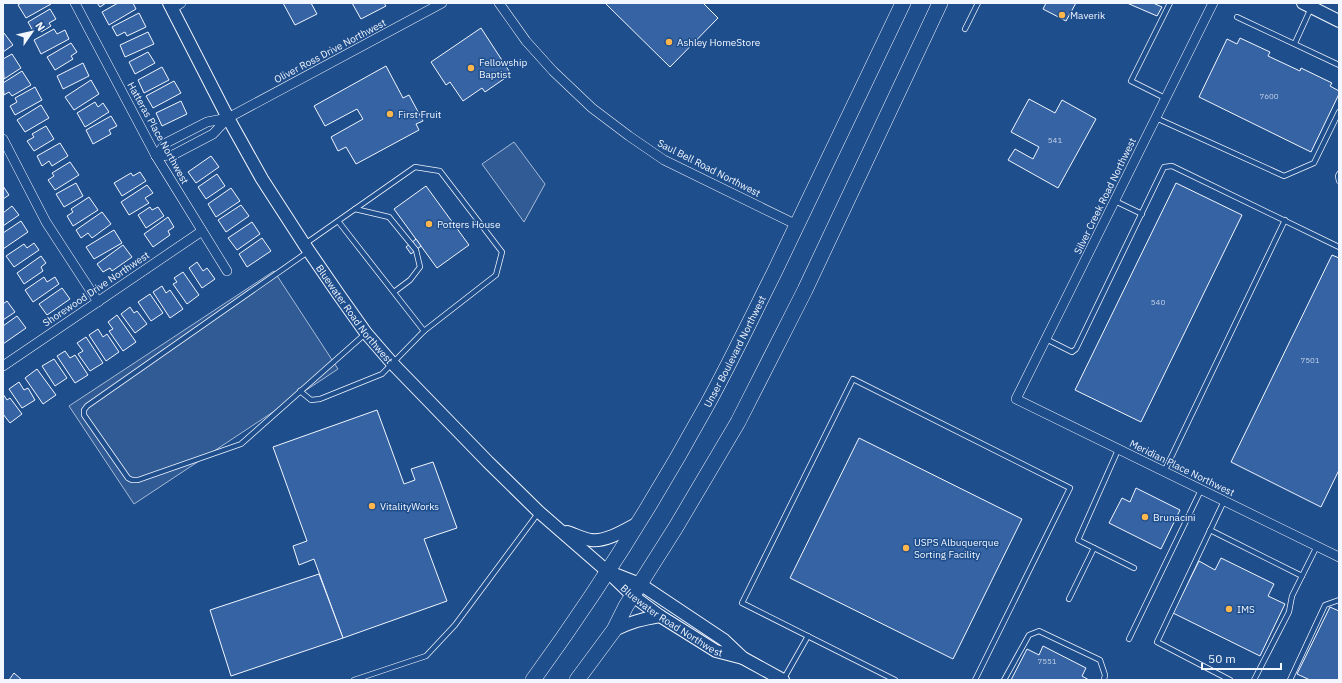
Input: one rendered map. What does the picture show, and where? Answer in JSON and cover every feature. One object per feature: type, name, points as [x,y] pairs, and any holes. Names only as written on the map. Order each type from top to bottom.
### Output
[{"type":"main road","name":"Unser Boulevard Northwest","points":[[533,680],[608,572],[707,404],[740,342],[903,3]]},
{"type":"main road","points":[[577,680],[614,630],[626,606],[676,527],[738,422],[809,283],[940,3]]},
{"type":"street","name":"Hatteras Place Northwest","points":[[75,3],[156,156],[227,271]]},
{"type":"street","name":"Oliver Ross Drive Northwest","points":[[228,118],[442,3]]},
{"type":"street","name":"Saul Bell Road Northwest","points":[[499,3],[526,41],[553,71],[592,108],[629,136],[664,160],[797,225]]},
{"type":"street","name":"Silver Creek Road Northwest","points":[[1016,399],[1213,3]]},
{"type":"street","name":"Bluewater Road Northwest","points":[[174,5],[228,118],[262,179],[306,248],[366,333],[392,363],[538,512],[608,572],[636,590],[724,640],[743,658]]},
{"type":"street","points":[[1307,5],[1339,20]]},
{"type":"street","points":[[156,156],[166,143],[207,122],[228,118]]},
{"type":"street","points":[[156,156],[173,155],[213,134],[228,118]]},
{"type":"street","points":[[3,139],[46,222],[98,302]]},
{"type":"street","name":"Shorewood Drive Northwest","points":[[3,366],[202,231]]},
{"type":"street","name":"Meridian Place Northwest","points":[[1016,399],[1339,557]]},
{"type":"street","points":[[558,529],[591,540],[607,538],[619,534],[638,523]]},
{"type":"street","name":"Bluewater Road Northwest","points":[[636,590],[660,616],[716,651],[743,658],[783,680]]},
{"type":"street","points":[[614,630],[640,619],[660,616]]},
{"type":"lane","points":[[965,29],[978,3]]},
{"type":"lane","points":[[1165,98],[1130,81],[1170,3]]},
{"type":"lane","points":[[1296,44],[1307,5]]},
{"type":"lane","points":[[1237,17],[1339,65]]},
{"type":"lane","points":[[1156,118],[1284,176],[1314,163],[1339,112]]},
{"type":"lane","points":[[1046,340],[1072,352],[1076,349],[1164,167],[1172,166],[1339,247]]},
{"type":"lane","points":[[300,391],[311,400],[320,400],[382,374],[424,331],[496,275],[502,252],[440,171],[415,167],[338,221],[306,248],[87,406],[84,410],[84,415],[128,478],[138,480],[241,444],[300,391],[366,333]]},
{"type":"lane","points":[[1339,174],[1339,180]]},
{"type":"lane","points":[[1115,201],[1142,214]]},
{"type":"lane","points":[[355,209],[389,216],[416,250],[420,267],[410,280],[394,292]]},
{"type":"lane","points":[[1164,472],[1285,220]]},
{"type":"lane","points":[[338,221],[424,331]]},
{"type":"lane","points":[[895,680],[742,603],[853,379],[1070,488],[974,680]]},
{"type":"lane","points":[[1118,450],[1078,540],[1134,568]]},
{"type":"lane","points":[[1129,639],[1201,490]]},
{"type":"lane","points":[[1224,501],[1157,642],[1230,680]]},
{"type":"lane","points":[[354,680],[426,656],[455,625],[538,512]]},
{"type":"lane","points":[[1210,530],[1302,576]]},
{"type":"lane","points":[[1254,680],[1289,612],[1292,596],[1317,546]]},
{"type":"lane","points":[[1069,599],[1094,548]]},
{"type":"lane","points":[[1290,680],[1325,605],[1339,600]]},
{"type":"lane","points":[[1004,680],[1028,635],[1039,631],[1100,660],[1105,675],[1104,680]]},
{"type":"lane","points":[[783,680],[808,636]]},
{"type":"shaded area","points":[[514,142],[545,184],[524,222],[482,164]]},
{"type":"shaded area","points":[[274,271],[338,369],[134,504],[69,406]]},
{"type":"building","points":[[21,3],[51,4],[26,18],[18,5]]},
{"type":"building","points":[[97,3],[106,3],[100,7]]},
{"type":"building","points":[[118,3],[133,3],[136,9],[109,25],[102,12]]},
{"type":"building","points":[[283,3],[311,3],[317,14],[295,25]]},
{"type":"building","points":[[352,3],[384,3],[386,6],[361,19]]},
{"type":"building","name":"Ashley HomeStore","points":[[605,3],[703,3],[718,18],[670,67]]},
{"type":"building","name":"Maverik","points":[[1046,3],[1076,3],[1066,21],[1043,9]]},
{"type":"building","points":[[1127,3],[1153,3],[1162,7],[1157,16]]},
{"type":"building","points":[[50,9],[56,19],[49,23],[51,26],[41,32],[38,28],[33,31],[28,22]]},
{"type":"building","points":[[139,13],[146,27],[127,36],[125,32],[117,36],[112,27]]},
{"type":"building","name":"Fellowship Baptist","points":[[481,28],[511,74],[485,92],[482,88],[463,101],[450,82],[446,85],[431,62]]},
{"type":"building","points":[[54,29],[57,34],[65,30],[69,39],[41,54],[34,40]]},
{"type":"building","points":[[148,32],[154,44],[125,57],[120,45]]},
{"type":"building","points":[[3,33],[13,45],[3,52]]},
{"type":"building","points":[[1240,38],[1270,52],[1268,56],[1300,71],[1301,68],[1332,83],[1330,86],[1339,91],[1339,94],[1311,152],[1199,97],[1227,39],[1237,44]]},
{"type":"building","points":[[71,43],[77,52],[71,56],[73,59],[55,70],[47,57]]},
{"type":"building","points":[[148,52],[155,63],[135,74],[129,62]]},
{"type":"building","points":[[12,54],[21,68],[4,79],[3,59]]},
{"type":"building","points":[[83,63],[89,76],[63,89],[57,76]]},
{"type":"building","name":"First Fruit","points":[[386,66],[403,98],[409,95],[423,121],[416,124],[419,130],[356,164],[346,147],[338,151],[331,137],[363,119],[357,109],[325,126],[314,106]]},
{"type":"building","points":[[162,67],[169,80],[144,93],[138,80]]},
{"type":"building","points":[[22,71],[31,85],[12,96],[9,92],[4,95],[3,83]]},
{"type":"building","points":[[91,80],[99,94],[74,110],[65,97]]},
{"type":"building","points":[[174,81],[181,93],[153,108],[146,96]]},
{"type":"building","points":[[35,87],[42,100],[15,115],[10,106],[17,102],[15,98]]},
{"type":"building","points":[[1029,99],[1055,113],[1062,100],[1096,119],[1058,188],[1008,160],[1015,149],[1033,159],[1039,147],[1011,132]]},
{"type":"building","points":[[181,101],[187,114],[162,126],[156,113]]},
{"type":"building","points":[[95,102],[98,107],[103,103],[109,112],[85,127],[77,113]]},
{"type":"building","points":[[41,105],[49,118],[25,132],[17,120]]},
{"type":"building","points":[[111,116],[117,126],[109,130],[111,134],[93,144],[86,130]]},
{"type":"building","points":[[46,126],[54,139],[34,151],[27,141],[34,137],[32,134]]},
{"type":"building","points":[[60,143],[68,156],[52,166],[49,161],[42,166],[37,156]]},
{"type":"building","points":[[211,156],[219,167],[196,183],[188,172]]},
{"type":"building","points":[[70,162],[79,175],[55,190],[48,180],[54,176],[52,173]]},
{"type":"building","points":[[140,172],[146,181],[122,196],[114,183],[131,173],[133,176]]},
{"type":"building","points":[[217,174],[225,186],[206,199],[198,187]]},
{"type":"building","points":[[76,183],[83,196],[64,207],[56,194]]},
{"type":"building","points":[[1176,183],[1242,215],[1141,422],[1075,390]]},
{"type":"building","points":[[147,185],[153,193],[145,198],[149,203],[129,215],[121,202]]},
{"type":"building","points":[[3,186],[9,195],[3,199]]},
{"type":"building","name":"Potters House","points":[[426,186],[469,245],[437,268],[394,209]]},
{"type":"building","points":[[231,188],[240,201],[216,217],[208,204]]},
{"type":"building","points":[[89,197],[98,210],[73,226],[67,216],[73,212],[71,209]]},
{"type":"building","points":[[241,205],[249,216],[226,232],[218,220]]},
{"type":"building","points":[[12,206],[19,215],[3,226],[3,213]]},
{"type":"building","points":[[150,207],[152,210],[158,207],[164,216],[146,228],[138,215]]},
{"type":"building","points":[[102,212],[111,224],[92,238],[88,233],[81,238],[76,230]]},
{"type":"building","points":[[168,217],[174,227],[168,231],[170,235],[153,247],[144,234]]},
{"type":"building","points":[[21,221],[28,232],[3,249],[3,233]]},
{"type":"building","points":[[252,222],[260,234],[237,250],[228,238]]},
{"type":"building","points":[[114,230],[122,243],[94,259],[86,247]]},
{"type":"building","points":[[262,238],[271,251],[247,267],[239,254]]},
{"type":"building","points":[[416,239],[421,246],[411,254],[406,247]]},
{"type":"building","points":[[34,243],[39,250],[14,267],[6,256],[24,244],[27,248]]},
{"type":"building","points":[[123,245],[132,257],[112,271],[110,268],[103,272],[97,264]]},
{"type":"building","points":[[1332,255],[1339,258],[1339,470],[1321,507],[1231,462]]},
{"type":"building","points":[[41,256],[46,263],[41,267],[43,271],[24,284],[17,273]]},
{"type":"building","points":[[197,262],[203,271],[207,268],[215,279],[202,288],[189,268]]},
{"type":"building","points":[[183,272],[199,295],[187,304],[173,284],[177,282],[174,278]]},
{"type":"building","points":[[44,277],[47,282],[55,277],[59,284],[33,302],[25,290]]},
{"type":"building","points":[[162,286],[166,293],[170,290],[183,309],[170,318],[153,292]]},
{"type":"building","points":[[62,288],[70,299],[47,315],[39,304]]},
{"type":"building","points":[[150,294],[163,313],[151,321],[138,302]]},
{"type":"building","points":[[7,301],[15,312],[3,320],[3,304]]},
{"type":"building","points":[[130,307],[134,313],[137,311],[147,324],[135,333],[121,314]]},
{"type":"building","points":[[117,315],[136,342],[123,351],[109,331],[113,329],[108,322]]},
{"type":"building","points":[[17,316],[26,328],[3,344],[3,326]]},
{"type":"building","points":[[98,329],[103,337],[107,334],[119,352],[106,361],[89,335]]},
{"type":"building","points":[[86,337],[103,363],[90,371],[78,354],[83,351],[77,343]]},
{"type":"building","points":[[65,351],[70,358],[75,355],[88,375],[75,383],[57,356]]},
{"type":"building","points":[[54,359],[67,378],[55,386],[42,366]]},
{"type":"building","points":[[37,369],[56,395],[43,404],[25,378]]},
{"type":"building","points":[[19,382],[24,390],[28,388],[35,400],[22,408],[9,389]]},
{"type":"building","points":[[3,394],[7,400],[10,398],[22,414],[10,423],[3,414]]},
{"type":"building","name":"VitalityWorks","points":[[377,410],[404,484],[415,480],[411,469],[433,462],[457,528],[424,539],[447,601],[343,638],[314,559],[299,565],[293,546],[307,541],[273,447]]},
{"type":"building","name":"USPS Albuquerque Sorting Facility","points":[[859,438],[1022,519],[953,659],[790,578]]},
{"type":"building","name":"Brunacini","points":[[1136,488],[1180,510],[1161,549],[1109,523],[1122,498],[1130,502]]},
{"type":"building","name":"IMS","points":[[1221,558],[1274,584],[1268,596],[1285,604],[1260,656],[1173,613],[1199,561],[1215,570]]},
{"type":"building","points":[[319,574],[343,638],[231,676],[210,610]]},
{"type":"building","points":[[1330,607],[1339,611],[1339,680],[1310,680],[1297,674]]},
{"type":"building","points":[[1043,646],[1086,668],[1082,676],[1089,680],[1011,680],[1027,649],[1039,655]]},
{"type":"building","points":[[14,673],[22,680],[9,680]]},
{"type":"place","name":"Maverik","points":[[1062,15]]},
{"type":"place","name":"Ashley HomeStore","points":[[669,42]]},
{"type":"place","name":"Fellowship Baptist","points":[[471,68]]},
{"type":"place","name":"First Fruit","points":[[390,114]]},
{"type":"place","name":"Potters House","points":[[429,224]]},
{"type":"place","name":"VitalityWorks","points":[[372,506]]},
{"type":"place","name":"Brunacini","points":[[1145,517]]},
{"type":"place","name":"USPS Albuquerque Sorting Facility","points":[[906,548]]},
{"type":"place","name":"IMS","points":[[1229,609]]}]
